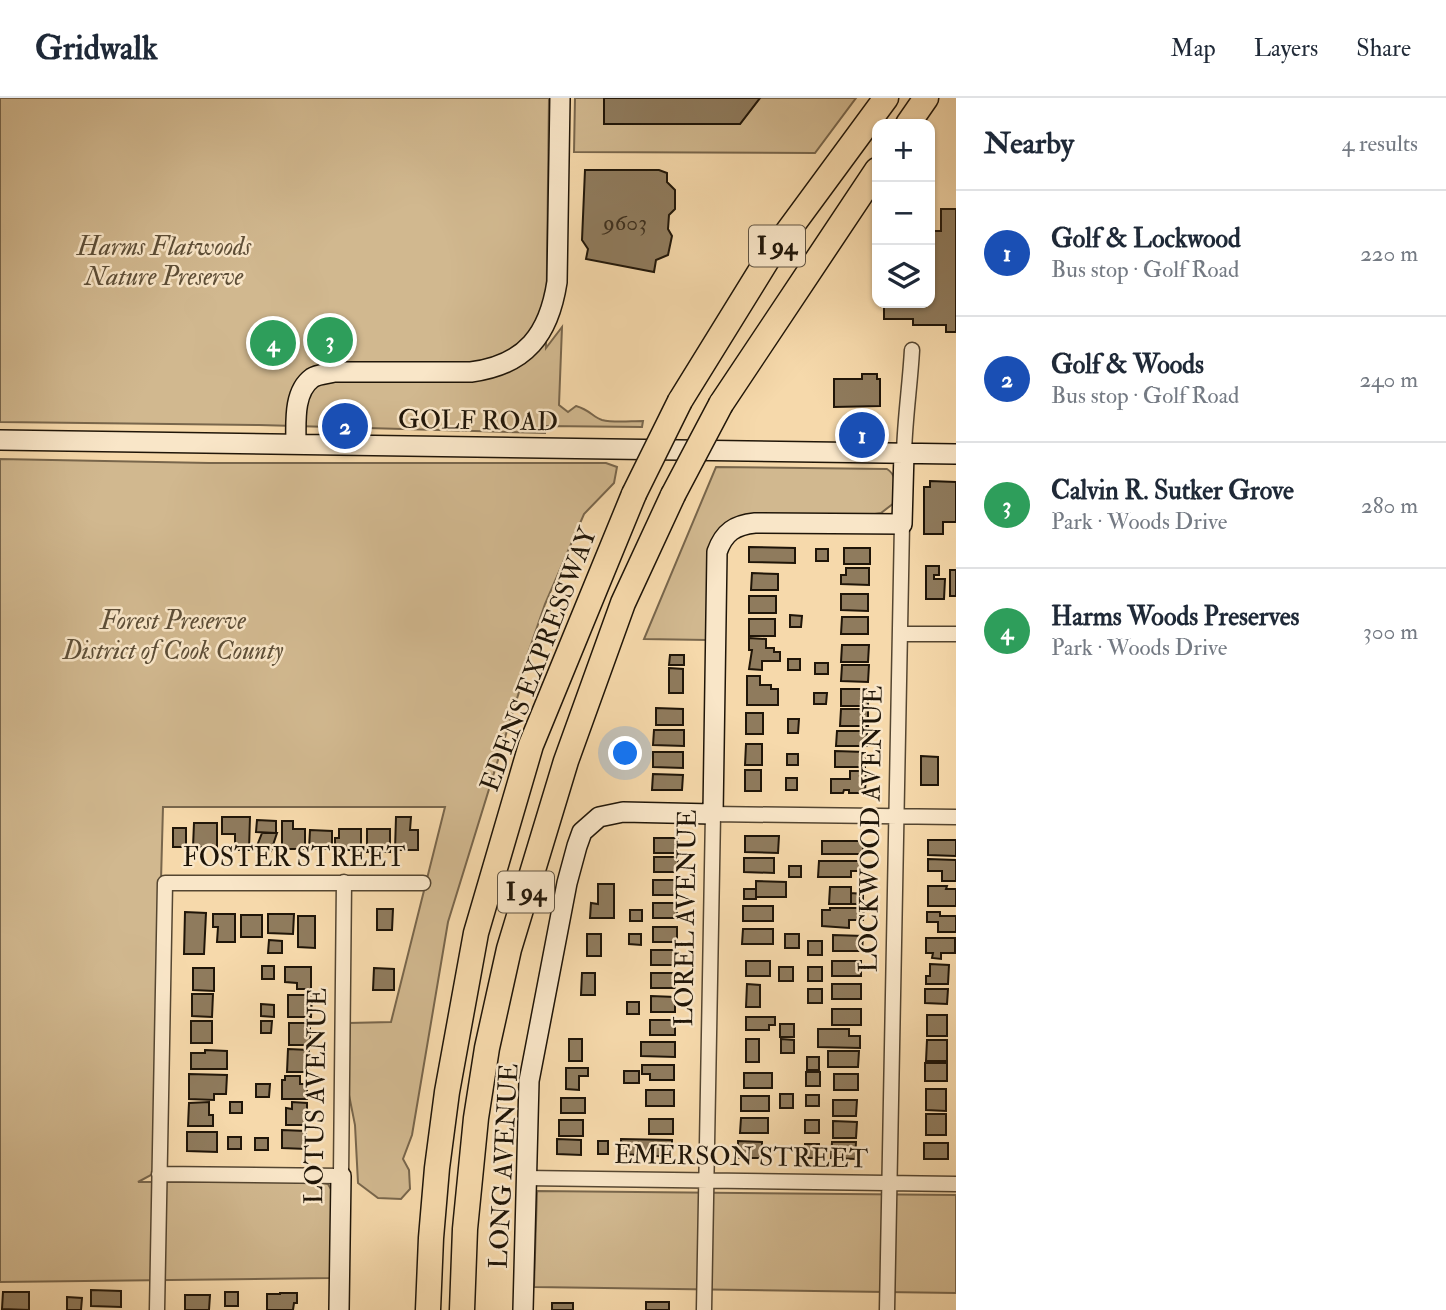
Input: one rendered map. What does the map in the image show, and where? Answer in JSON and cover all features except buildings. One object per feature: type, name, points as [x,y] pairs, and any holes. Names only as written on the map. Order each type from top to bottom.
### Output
[{"type":"highway","name":"EDENS EXPRESSWAY","points":[[428,1310],[430,1238],[437,1168],[447,1092],[475,933],[531,745],[634,494],[680,401],[769,257],[886,98]]},
{"type":"highway","points":[[911,119],[926,98]]},
{"type":"highway","name":"I 94","points":[[462,1310],[465,1229],[476,1118],[487,1048],[509,949],[566,761],[618,615],[673,495],[721,404],[872,178]]},
{"type":"street","points":[[296,444],[298,402],[304,386],[314,376],[334,372],[492,370],[519,356],[540,333],[552,311],[557,282],[560,98]]},
{"type":"street","name":"LOCKWOOD AVENUE","points":[[887,1310],[902,524],[905,415],[909,401],[912,350]]},
{"type":"street","name":"GOLF ROAD","points":[[0,440],[956,454]]},
{"type":"street","name":"LOREL AVENUE","points":[[704,1310],[717,551],[721,539],[729,530],[741,524],[902,524]]},
{"type":"street","points":[[900,634],[956,634]]},
{"type":"street","name":"LONG AVENUE","points":[[523,1310],[529,1081],[567,883],[582,832],[599,817],[622,812],[713,814]]},
{"type":"street","points":[[713,814],[956,817]]},
{"type":"street","name":"LOTUS AVENUE","points":[[339,1310],[344,882]]},
{"type":"street","name":"FOSTER STREET","points":[[159,1174],[165,883],[423,883]]},
{"type":"street","points":[[157,1310],[159,1174],[341,1176]]},
{"type":"street","name":"EMERSON STREET","points":[[525,1178],[956,1184]]},
{"type":"green space","name":"Harms Flatwoods Nature Preserve","points":[[0,98],[549,98],[546,348],[562,327],[559,405],[568,412],[576,406],[585,409],[607,421],[643,421],[642,427],[545,426],[545,433],[259,425],[0,422]]},
{"type":"green space","points":[[575,98],[604,98],[605,124],[740,124],[760,98],[856,98],[815,153],[574,152]]},
{"type":"green space","name":"Forest Preserve District of Cook County","points":[[0,459],[209,463],[606,463],[617,467],[614,483],[584,514],[545,604],[523,668],[523,679],[448,922],[412,1135],[403,1159],[409,1170],[410,1189],[401,1199],[378,1198],[358,1183],[355,1125],[349,1095],[349,1023],[391,1022],[445,807],[163,807],[153,1174],[138,1182],[328,1184],[332,1191],[330,1278],[0,1282]]},
{"type":"green space","points":[[716,467],[887,469],[894,480],[894,503],[881,513],[869,515],[732,521],[707,640],[644,639]]},
{"type":"green space","points":[[537,1191],[956,1195],[956,1293],[534,1287]]},
{"type":"place","name":"Calvin R. Sutker Grove","points":[[330,340]]},
{"type":"place","name":"Harms Woods Preserves","points":[[273,343]]},
{"type":"place","name":"Golf & Woods","points":[[345,426]]},
{"type":"place","name":"Golf & Lockwood","points":[[862,435]]}]
